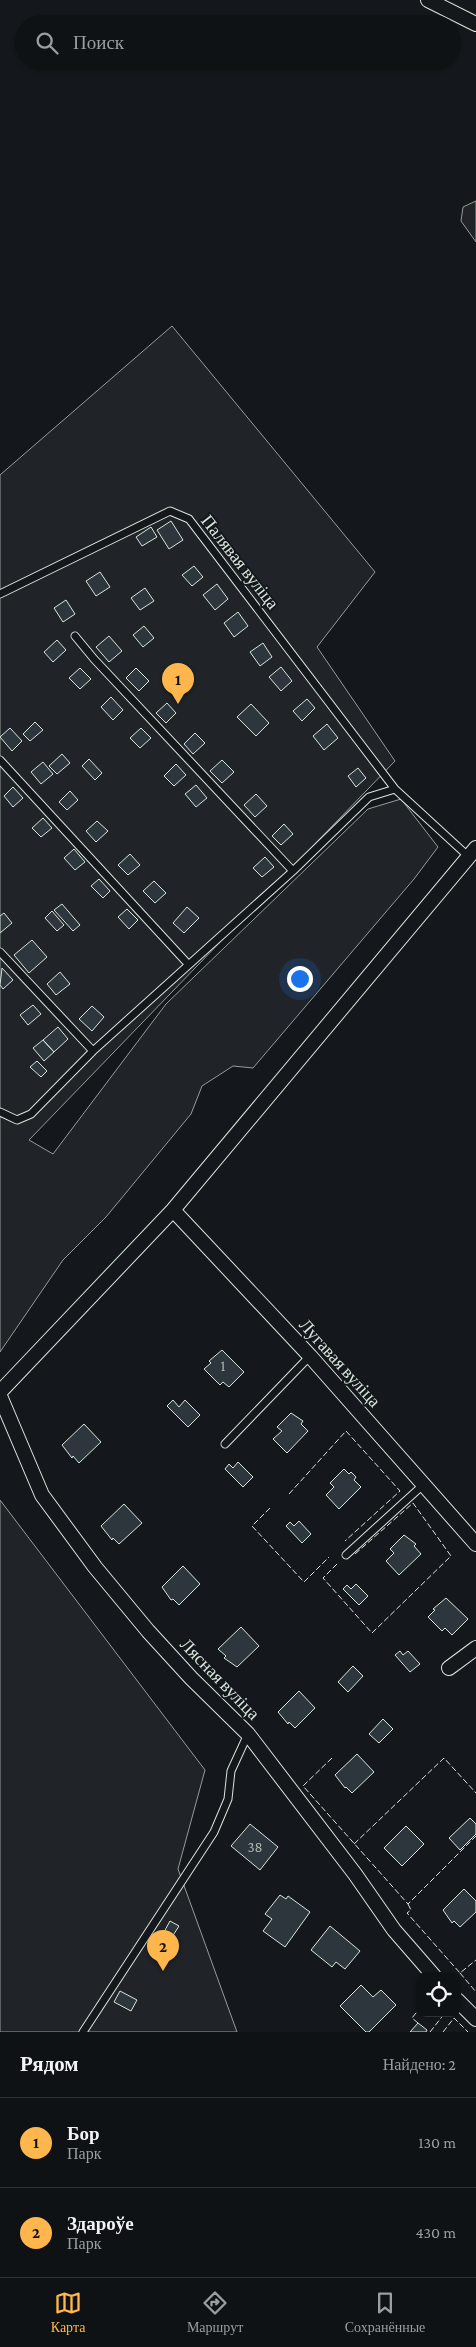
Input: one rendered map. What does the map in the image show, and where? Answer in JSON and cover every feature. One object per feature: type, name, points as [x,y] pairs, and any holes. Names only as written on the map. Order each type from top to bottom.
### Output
[{"type":"street","points":[[428,0],[458,15]]},
{"type":"street","points":[[461,16],[476,24]]},
{"type":"street","points":[[0,1392],[173,1210],[472,852]]},
{"type":"street","name":"Лугавая вуліца","points":[[173,1210],[310,1356],[476,1544]]},
{"type":"street","name":"Лясная вуліца","points":[[0,1396],[42,1495],[148,1631],[191,1678],[248,1734],[355,1874],[394,1930],[431,1972]]},
{"type":"street","points":[[449,1668],[476,1648]]},
{"type":"street","points":[[461,2004],[476,2019]]},
{"type":"lane","name":"Палявая вуліца","points":[[0,594],[170,511],[189,519],[395,789],[472,852]]},
{"type":"lane","points":[[75,636],[94,659],[293,871]]},
{"type":"lane","points":[[0,760],[188,964]]},
{"type":"lane","points":[[0,1112],[17,1120],[31,1114],[93,1051],[293,871],[369,797],[395,789]]},
{"type":"lane","points":[[0,952],[93,1051]]},
{"type":"lane","points":[[225,1444],[310,1356]]},
{"type":"lane","points":[[346,1556],[424,1485]]},
{"type":"lane","points":[[83,2032],[214,1832],[228,1798],[232,1770],[248,1734]]},
{"type":"shaded area","points":[[476,201],[476,242],[461,221],[463,207]]},
{"type":"shaded area","points":[[172,326],[375,572],[317,647],[395,761],[29,1140],[53,1154],[166,1004],[368,809],[401,799],[438,847],[414,879],[253,1068],[233,1066],[202,1086],[191,1114],[106,1217],[63,1260],[0,1352],[0,475]]},
{"type":"shaded area","points":[[0,1500],[205,1770],[178,1869],[237,2032],[0,2032]]},
{"type":"building","points":[[171,521],[183,540],[169,549],[157,530]]},
{"type":"building","points":[[151,527],[157,537],[142,546],[136,537]]},
{"type":"building","points":[[194,566],[203,577],[192,586],[182,575]]},
{"type":"building","points":[[100,572],[110,587],[96,596],[86,581]]},
{"type":"building","points":[[217,584],[228,599],[215,610],[203,595]]},
{"type":"building","points":[[145,588],[154,601],[140,610],[131,598]]},
{"type":"building","points":[[66,600],[75,614],[63,622],[54,608]]},
{"type":"building","points":[[238,612],[248,626],[234,637],[224,623]]},
{"type":"building","points":[[144,626],[154,638],[143,647],[133,635]]},
{"type":"building","points":[[109,636],[122,651],[109,662],[96,647]]},
{"type":"building","points":[[57,640],[66,650],[53,662],[44,652]]},
{"type":"building","points":[[263,643],[272,657],[260,666],[250,652]]},
{"type":"building","points":[[281,667],[292,681],[281,691],[269,677]]},
{"type":"building","points":[[80,668],[91,679],[80,689],[69,678]]},
{"type":"building","points":[[136,668],[149,681],[139,691],[126,678]]},
{"type":"building","points":[[111,697],[123,710],[113,720],[101,707]]},
{"type":"building","points":[[307,699],[315,708],[302,721],[293,711]]},
{"type":"building","points":[[167,703],[176,713],[166,723],[156,713]]},
{"type":"building","points":[[251,704],[269,723],[256,736],[237,717]]},
{"type":"building","points":[[35,722],[43,730],[30,741],[23,734]]},
{"type":"building","points":[[327,724],[338,738],[324,750],[313,736]]},
{"type":"building","points":[[10,728],[22,741],[12,751],[0,737]]},
{"type":"building","points":[[141,728],[151,738],[140,748],[130,738]]},
{"type":"building","points":[[195,733],[205,743],[193,754],[184,744]]},
{"type":"building","points":[[62,754],[70,763],[57,774],[49,766]]},
{"type":"building","points":[[89,759],[102,773],[95,780],[82,766]]},
{"type":"building","points":[[222,760],[234,772],[222,783],[210,771]]},
{"type":"building","points":[[43,762],[53,774],[41,784],[31,772]]},
{"type":"building","points":[[176,764],[186,775],[174,786],[164,776]]},
{"type":"building","points":[[358,768],[366,778],[356,787],[348,776]]},
{"type":"building","points":[[196,785],[207,798],[196,807],[185,794]]},
{"type":"building","points":[[13,787],[23,798],[13,807],[4,796]]},
{"type":"building","points":[[70,791],[78,800],[67,810],[59,802]]},
{"type":"building","points":[[256,794],[267,806],[255,817],[244,805]]},
{"type":"building","points":[[43,818],[52,828],[41,837],[32,828]]},
{"type":"building","points":[[97,821],[108,831],[96,842],[86,831]]},
{"type":"building","points":[[284,824],[293,834],[281,845],[272,836]]},
{"type":"building","points":[[74,849],[85,862],[75,870],[64,858]]},
{"type":"building","points":[[130,854],[140,865],[128,875],[118,865]]},
{"type":"building","points":[[265,857],[274,867],[262,877],[253,868]]},
{"type":"building","points":[[99,879],[110,891],[103,898],[91,886]]},
{"type":"building","points":[[154,881],[166,893],[155,903],[143,891]]},
{"type":"building","points":[[62,904],[80,925],[73,931],[54,910]]},
{"type":"building","points":[[187,907],[199,918],[184,933],[173,923]]},
{"type":"building","points":[[127,909],[138,920],[129,929],[118,917]]},
{"type":"building","points":[[52,911],[64,925],[57,931],[45,918]]},
{"type":"building","points":[[4,913],[12,923],[0,933],[0,916]]},
{"type":"building","points":[[32,940],[47,957],[29,973],[14,955]]},
{"type":"building","points":[[2,968],[13,980],[3,989],[0,985]]},
{"type":"building","points":[[60,972],[70,984],[56,995],[47,984]]},
{"type":"building","points":[[33,1005],[41,1014],[28,1025],[20,1015]]},
{"type":"building","points":[[92,1006],[104,1017],[92,1031],[79,1019]]},
{"type":"building","points":[[58,1027],[68,1039],[54,1052],[43,1040]]},
{"type":"building","points":[[43,1040],[54,1052],[44,1061],[33,1048]]},
{"type":"building","points":[[37,1061],[47,1071],[41,1077],[30,1067]]},
{"type":"building","points":[[222,1350],[244,1372],[229,1387],[223,1382],[220,1385],[204,1369],[211,1363],[209,1361]]},
{"type":"building","points":[[173,1400],[179,1407],[185,1400],[200,1415],[188,1427],[167,1406]]},
{"type":"building","points":[[291,1413],[303,1421],[301,1424],[308,1431],[287,1453],[273,1439],[282,1431],[277,1427]]},
{"type":"building","points":[[84,1424],[101,1442],[79,1463],[73,1456],[72,1458],[62,1445]]},
{"type":"building","points":[[238,1462],[253,1477],[243,1487],[225,1469],[229,1464],[233,1468]]},
{"type":"building","points":[[344,1469],[356,1477],[354,1480],[361,1487],[339,1509],[326,1495],[334,1487],[330,1483]]},
{"type":"building","points":[[124,1504],[142,1523],[119,1544],[113,1538],[112,1540],[101,1526]]},
{"type":"building","points":[[299,1521],[311,1534],[302,1543],[286,1526],[290,1522],[294,1526]]},
{"type":"building","points":[[404,1535],[416,1544],[414,1546],[421,1554],[399,1575],[386,1561],[394,1553],[390,1549]]},
{"type":"building","points":[[183,1566],[200,1584],[179,1605],[173,1599],[171,1600],[162,1587]]},
{"type":"building","points":[[356,1584],[368,1596],[359,1605],[343,1589],[347,1585],[351,1589]]},
{"type":"building","points":[[446,1598],[468,1619],[452,1635],[445,1628],[442,1631],[428,1617],[435,1610],[433,1609]]},
{"type":"building","points":[[241,1627],[259,1646],[237,1667],[224,1658],[226,1656],[218,1649]]},
{"type":"building","points":[[400,1651],[403,1655],[408,1651],[420,1664],[410,1672],[395,1655]]},
{"type":"building","points":[[353,1666],[363,1676],[348,1692],[338,1682]]},
{"type":"building","points":[[299,1691],[315,1708],[295,1728],[289,1722],[288,1724],[278,1712]]},
{"type":"building","points":[[383,1719],[393,1729],[379,1743],[369,1734]]},
{"type":"building","points":[[357,1754],[374,1772],[352,1793],[345,1788],[335,1775]]},
{"type":"building","points":[[470,1818],[476,1824],[476,1834],[460,1850],[449,1838]]},
{"type":"building","points":[[250,1824],[278,1847],[260,1870],[231,1846]]},
{"type":"building","points":[[406,1826],[424,1844],[402,1866],[384,1848]]},
{"type":"building","points":[[464,1889],[476,1901],[476,1912],[460,1927],[454,1921],[452,1923],[443,1910]]},
{"type":"building","points":[[280,1895],[286,1899],[288,1896],[310,1912],[285,1947],[263,1931],[272,1919],[265,1914]]},
{"type":"building","points":[[170,1921],[179,1926],[172,1937],[164,1932]]},
{"type":"building","points":[[330,1926],[360,1951],[345,1969],[336,1962],[332,1967],[311,1950]]},
{"type":"building","points":[[361,1985],[373,1997],[381,1990],[396,2005],[369,2032],[366,2032],[340,2006]]},
{"type":"building","points":[[120,1991],[137,2000],[131,2011],[114,2002]]},
{"type":"building","points":[[418,2023],[427,2030],[426,2032],[410,2032]]},
{"type":"fence","points":[[289,1494],[346,1431],[400,1491],[345,1541]]},
{"type":"fence","points":[[337,1564],[323,1578],[372,1633],[451,1556],[413,1503],[355,1554]]},
{"type":"fence","points":[[270,1508],[252,1526],[304,1582],[329,1557]]},
{"type":"fence","points":[[332,1758],[303,1786],[408,1904],[476,1836]]},
{"type":"fence","points":[[354,1844],[444,1758],[476,1793]]},
{"type":"fence","points":[[408,1904],[411,1910],[407,1913],[460,1973],[476,1960]]},
{"type":"fence","points":[[461,1974],[476,1992]]},
{"type":"fence","points":[[416,2013],[412,2018],[418,2023]]},
{"type":"fence","points":[[430,2032],[442,2017]]},
{"type":"fence","points":[[443,2032],[454,2018],[468,2032]]},
{"type":"place","name":"Бор","points":[[178,704]]},
{"type":"place","name":"Здароўе","points":[[163,1971]]}]
